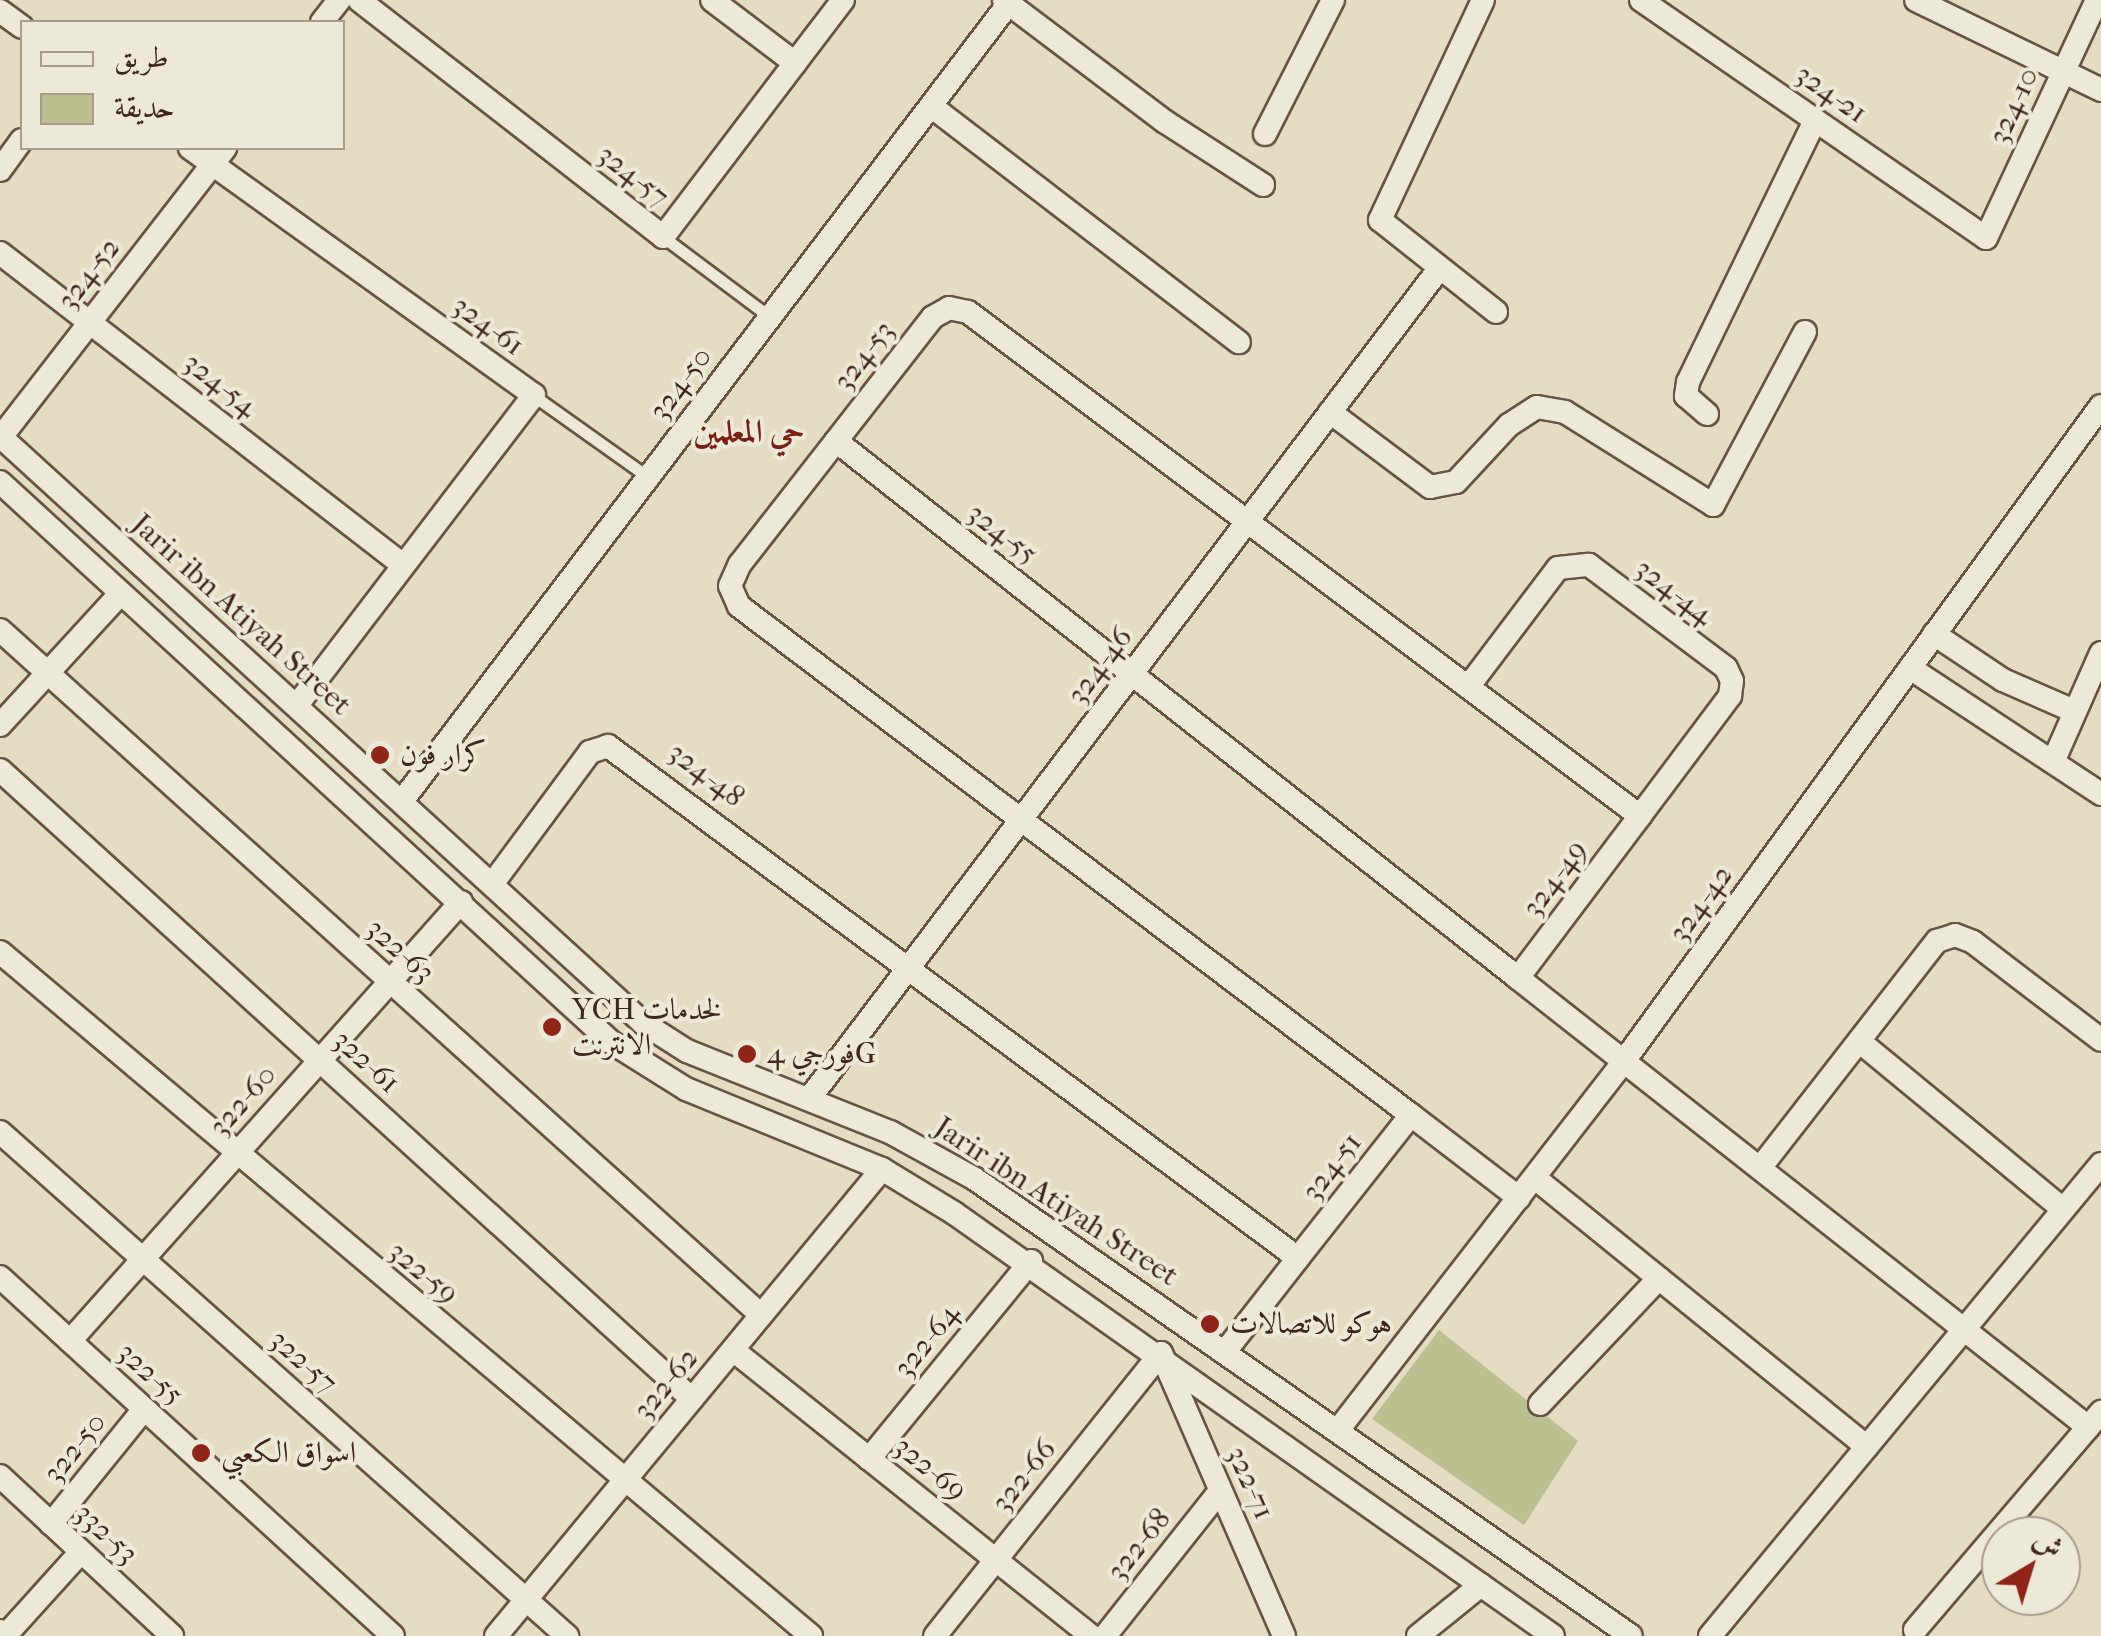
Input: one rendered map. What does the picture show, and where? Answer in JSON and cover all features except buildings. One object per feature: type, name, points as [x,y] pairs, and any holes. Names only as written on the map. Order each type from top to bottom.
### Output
[{"type":"street","points":[[324,20],[340,0]]},
{"type":"street","name":"324-57","points":[[359,0],[664,237],[843,0]]},
{"type":"street","points":[[712,0],[795,63]]},
{"type":"street","points":[[1265,134],[1333,0]]},
{"type":"street","points":[[1483,0],[1380,220],[1496,312]]},
{"type":"street","name":"324-21","points":[[1641,0],[1986,238]]},
{"type":"street","points":[[1916,0],[2101,90]]},
{"type":"street","name":"324-10","points":[[1986,238],[2097,0]]},
{"type":"street","points":[[1006,2],[1164,121],[1263,184]]},
{"type":"street","name":"324-50","points":[[402,801],[1006,2]]},
{"type":"street","points":[[931,106],[1239,342]]},
{"type":"street","points":[[1707,414],[1686,396],[1688,382],[1815,120]]},
{"type":"street","points":[[0,170],[20,143]]},
{"type":"street","name":"324-52","points":[[0,436],[219,156]]},
{"type":"street","name":"324-61","points":[[219,156],[534,396],[297,705]]},
{"type":"street","name":"324-54","points":[[0,253],[403,565]]},
{"type":"street","name":"324-46","points":[[809,1100],[1439,269]]},
{"type":"street","name":"324-53","points":[[1021,820],[740,606],[730,586],[740,564],[933,317],[949,308],[968,312],[1248,520]]},
{"type":"street","points":[[1330,412],[1430,487],[1456,482],[1509,425],[1537,407],[1565,412],[1713,506],[1804,332]]},
{"type":"street","name":"324-42","points":[[1338,1430],[1624,1061],[2101,406]]},
{"type":"street","name":"Jarir ibn Atiyah Street","points":[[0,436],[596,981],[687,1052],[890,1132],[975,1179],[1226,1349],[1631,1636]]},
{"type":"street","name":"324-55","points":[[836,442],[1132,674]]},
{"type":"street","points":[[0,482],[623,1051],[686,1088],[882,1169],[1031,1262],[1552,1636]]},
{"type":"street","points":[[1248,520],[1640,816]]},
{"type":"street","name":"324-44","points":[[1468,688],[1558,568],[1589,565],[1726,668],[1732,681],[1730,696],[1640,816]]},
{"type":"street","points":[[0,725],[120,594]]},
{"type":"street","points":[[179,645],[197,617]]},
{"type":"street","name":"322-63","points":[[0,630],[761,1315]]},
{"type":"street","points":[[1934,634],[2003,680],[2074,711]]},
{"type":"street","points":[[2053,762],[2101,653]]},
{"type":"street","points":[[1910,668],[2101,794]]},
{"type":"street","points":[[1132,674],[1964,1329],[2095,1419],[1915,1630]]},
{"type":"street","name":"324-48","points":[[493,883],[590,752],[608,746],[911,966]]},
{"type":"street","name":"322-61","points":[[0,770],[692,1399]]},
{"type":"street","name":"324-49","points":[[1518,978],[1640,816]]},
{"type":"street","points":[[1021,820],[1519,1198]]},
{"type":"street","name":"322-60","points":[[70,1341],[461,902]]},
{"type":"street","points":[[1760,1168],[1937,941],[1955,935],[2101,1040]]},
{"type":"street","name":"322-59","points":[[0,952],[623,1482],[811,1636]]},
{"type":"street","points":[[911,966],[1298,1258]]},
{"type":"street","points":[[572,1006],[596,981]]},
{"type":"street","points":[[1859,1041],[2064,1209]]},
{"type":"street","name":"324-51","points":[[1226,1349],[1410,1115]]},
{"type":"street","name":"322-57","points":[[0,1132],[567,1636]]},
{"type":"street","points":[[1710,1636],[2101,1164]]},
{"type":"street","name":"322-62","points":[[496,1636],[882,1169]]},
{"type":"street","points":[[1534,1178],[1867,1447]]},
{"type":"street","name":"322-64","points":[[869,1459],[1031,1262]]},
{"type":"street","points":[[1086,1300],[1109,1270]]},
{"type":"street","name":"322-55","points":[[0,1277],[392,1636]]},
{"type":"street","points":[[1540,1404],[1659,1278]]},
{"type":"street","name":"322-69","points":[[732,1350],[1091,1636]]},
{"type":"street","name":"322-71","points":[[1161,1353],[1284,1636]]},
{"type":"street","name":"322-66","points":[[935,1636],[1161,1353]]},
{"type":"street","name":"322-50","points":[[51,1524],[144,1409]]},
{"type":"street","name":"332-53","points":[[0,1476],[172,1636]]},
{"type":"street","name":"322-68","points":[[1104,1636],[1220,1490]]},
{"type":"street","points":[[3,1634],[81,1552]]},
{"type":"street","points":[[1418,1636],[1481,1585]]},
{"type":"lane","points":[[664,237],[770,317]]},
{"type":"lane","points":[[534,396],[648,478]]},
{"type":"green space","points":[[1439,1330],[1578,1441],[1524,1525],[1372,1419]]},
{"type":"place","name":"كرار فون","points":[[380,755]]},
{"type":"place","name":"YCH لخدمات الانترنت","points":[[552,1027]]},
{"type":"place","name":"فورجي 4G","points":[[747,1054]]},
{"type":"place","name":"هوكو للاتصالات","points":[[1210,1324]]},
{"type":"place","name":"اسواق الكعبي","points":[[201,1453]]},
{"type":"district","name":"حي المعلمين","points":[[749,432]]}]
